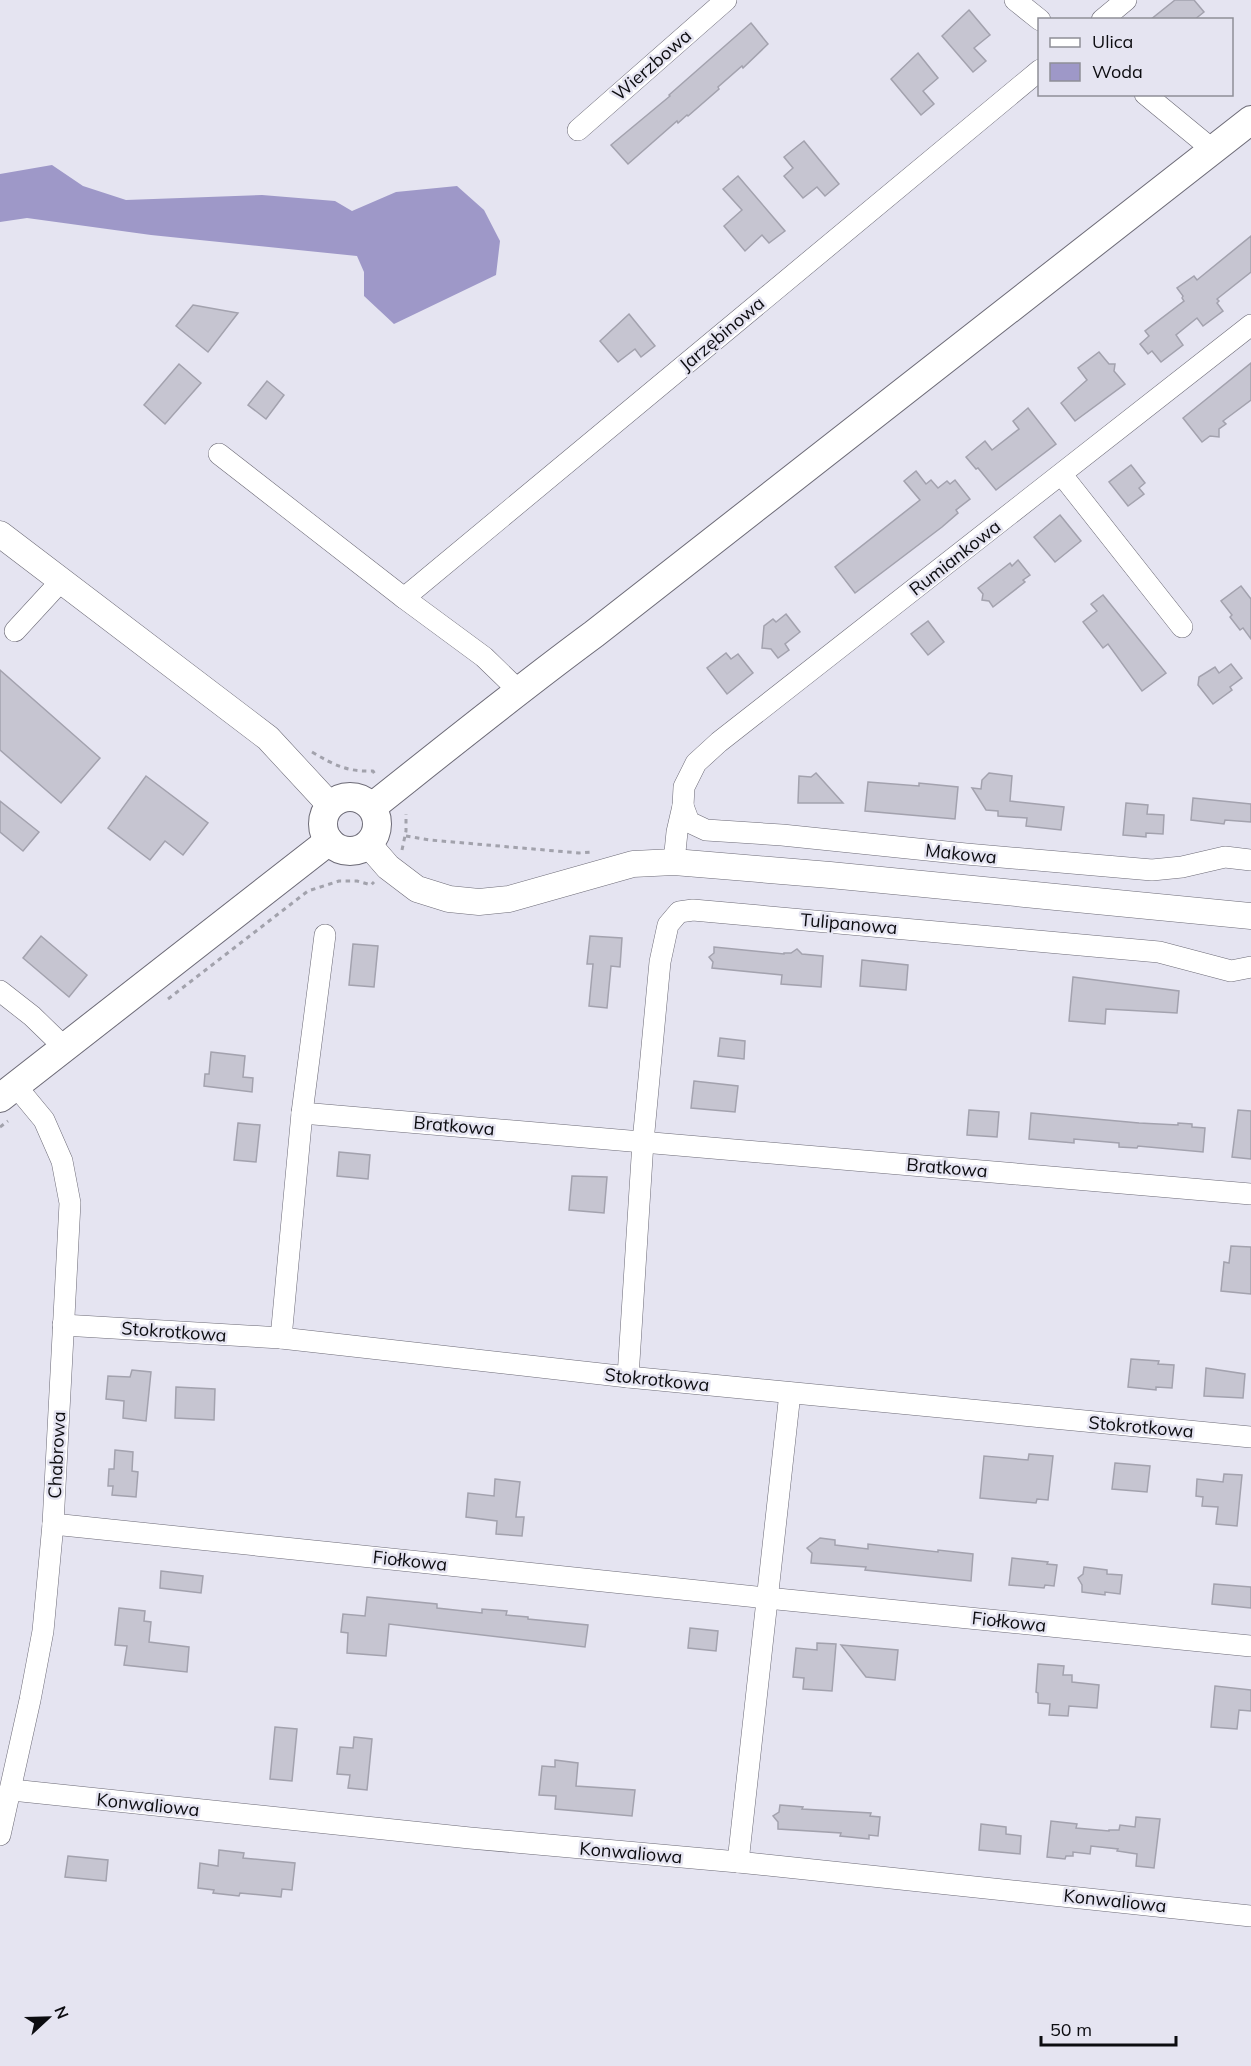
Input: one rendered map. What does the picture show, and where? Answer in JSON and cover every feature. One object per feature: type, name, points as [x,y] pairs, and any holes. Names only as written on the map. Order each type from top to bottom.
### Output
[{"type":"main road","points":[[372,807],[518,690],[603,627],[1251,120]]},
{"type":"main road","points":[[347,797],[356,797],[372,807],[377,823],[373,838],[368,844],[352,851],[343,850],[329,841],[323,826],[330,805],[347,797]]},
{"type":"main road","points":[[7,1091],[329,841]]},
{"type":"street","name":"Wierzbowa","points":[[578,130],[726,0]]},
{"type":"street","points":[[1015,0],[1038,18]]},
{"type":"street","points":[[1104,18],[1126,0]]},
{"type":"street","name":"Jarzębinowa","points":[[404,598],[1038,72]]},
{"type":"street","points":[[1147,96],[1213,150]]},
{"type":"street","name":"Rumiankowa","points":[[674,862],[684,787],[696,763],[719,742],[1251,325]]},
{"type":"street","points":[[219,454],[404,598],[484,657],[518,690]]},
{"type":"street","points":[[1062,475],[1182,627]]},
{"type":"street","points":[[0,534],[268,738],[330,805]]},
{"type":"street","points":[[15,631],[61,581]]},
{"type":"street","name":"Makowa","points":[[683,806],[689,822],[706,830],[782,835],[1152,870],[1182,867],[1225,857],[1251,860]]},
{"type":"street","points":[[368,844],[388,867],[417,889],[449,898],[479,902],[509,899],[633,864],[674,862],[1251,916]]},
{"type":"street","name":"Tulipanowa","points":[[643,1142],[660,962],[668,925],[679,912],[693,910],[1159,952],[1231,971],[1251,967]]},
{"type":"street","points":[[280,1338],[302,1113],[325,935]]},
{"type":"street","points":[[0,991],[32,1016],[64,1047]]},
{"type":"street","name":"Chabrowa","points":[[0,1836],[12,1790],[43,1631],[53,1524],[70,1203],[62,1161],[44,1120],[7,1091]]},
{"type":"street","name":"Bratkowa","points":[[302,1113],[1251,1194]]},
{"type":"street","points":[[628,1377],[643,1142]]},
{"type":"street","name":"Stokrotkowa","points":[[63,1325],[280,1338],[628,1377],[1251,1437]]},
{"type":"street","points":[[738,1862],[790,1393]]},
{"type":"street","name":"Fiołkowa","points":[[53,1524],[1251,1646]]},
{"type":"street","name":"Konwaliowa","points":[[12,1790],[470,1838],[738,1862],[1251,1916]]},
{"type":"path","points":[[399,857],[405,836],[406,814]]},
{"type":"path","points":[[405,836],[579,853],[599,851]]},
{"type":"path","points":[[160,1004],[308,891],[339,881],[357,881],[371,885],[375,880]]},
{"type":"water","points":[[52,165],[83,186],[126,200],[262,195],[335,201],[352,211],[396,192],[457,186],[484,210],[500,241],[496,275],[394,324],[364,296],[364,272],[357,256],[151,235],[27,218],[0,222],[0,174]]},
{"type":"building","points":[[1175,0],[1194,0],[1204,12],[1196,18],[1152,18]]},
{"type":"building","points":[[969,10],[990,35],[974,48],[986,61],[973,72],[942,36]]},
{"type":"building","points":[[751,23],[768,44],[688,116],[678,123],[677,121],[628,164],[611,145],[670,96]]},
{"type":"building","points":[[918,53],[938,78],[923,91],[934,104],[921,115],[891,79]]},
{"type":"building","points":[[804,141],[839,184],[825,196],[817,187],[803,198],[784,176],[793,168],[784,157]]},
{"type":"building","points":[[738,176],[785,231],[769,243],[762,235],[745,251],[724,226],[742,210],[723,189]]},
{"type":"building","points":[[1251,236],[1251,272],[1217,299],[1223,311],[1203,326],[1197,318],[1176,335],[1183,345],[1161,362],[1152,351],[1148,354],[1140,344],[1149,336],[1145,331],[1184,301],[1177,288],[1194,276],[1197,280]]},
{"type":"building","points":[[193,305],[238,313],[208,352],[176,326]]},
{"type":"building","points":[[629,314],[655,346],[641,357],[635,349],[618,362],[600,341]]},
{"type":"building","points":[[1099,352],[1109,364],[1115,364],[1114,371],[1125,384],[1075,421],[1061,403],[1087,380],[1078,368]]},
{"type":"building","points":[[1251,363],[1251,400],[1223,421],[1226,424],[1219,429],[1219,437],[1210,436],[1202,442],[1183,418]]},
{"type":"building","points":[[179,364],[201,383],[165,424],[144,405]]},
{"type":"building","points":[[267,381],[284,395],[266,419],[248,405]]},
{"type":"building","points":[[1028,408],[1056,444],[996,490],[966,457],[985,441],[992,450],[1019,429],[1013,421]]},
{"type":"building","points":[[1131,465],[1145,483],[1139,488],[1144,494],[1128,506],[1109,482]]},
{"type":"building","points":[[916,471],[926,484],[931,480],[938,488],[947,481],[950,484],[955,480],[970,499],[956,510],[958,513],[942,527],[855,593],[835,567],[920,500],[904,481]]},
{"type":"building","points":[[1060,515],[1081,541],[1055,562],[1034,537]]},
{"type":"building","points":[[1018,560],[1030,575],[1023,580],[1025,582],[993,607],[989,601],[982,600],[983,594],[978,588],[1010,563],[1012,566]]},
{"type":"building","points":[[1241,586],[1251,599],[1251,639],[1243,628],[1240,630],[1221,601]]},
{"type":"building","points":[[1103,595],[1166,673],[1142,691],[1108,644],[1103,648],[1083,622],[1097,611],[1091,604]]},
{"type":"building","points":[[786,614],[800,632],[785,644],[789,650],[778,658],[771,649],[762,648],[764,626],[773,619],[776,622]]},
{"type":"building","points":[[928,621],[944,642],[928,655],[911,634]]},
{"type":"building","points":[[726,653],[731,659],[738,654],[753,673],[727,694],[707,668]]},
{"type":"building","points":[[1231,664],[1242,678],[1230,687],[1232,690],[1213,704],[1198,685],[1199,677],[1215,667],[1219,673]]},
{"type":"building","points":[[0,670],[100,758],[61,803],[0,750]]},
{"type":"building","points":[[816,773],[843,803],[798,803],[799,776],[811,777]]},
{"type":"building","points":[[989,773],[1012,776],[1010,801],[1064,807],[1061,830],[1026,826],[1027,818],[998,816],[998,811],[986,810],[972,788],[981,789],[982,780]]},
{"type":"building","points":[[146,776],[208,823],[183,855],[165,841],[150,860],[108,828]]},
{"type":"building","points":[[868,782],[919,786],[919,783],[958,787],[955,819],[865,811]]},
{"type":"building","points":[[1193,798],[1251,804],[1251,822],[1225,820],[1224,824],[1191,820]]},
{"type":"building","points":[[0,801],[39,832],[23,851],[0,832]]},
{"type":"building","points":[[1126,803],[1148,805],[1147,814],[1164,815],[1163,834],[1146,833],[1146,837],[1123,835]]},
{"type":"building","points":[[41,936],[87,975],[69,997],[23,958]]},
{"type":"building","points":[[590,936],[622,938],[620,967],[611,966],[607,1008],[589,1006],[593,964],[587,964]]},
{"type":"building","points":[[353,944],[378,946],[374,987],[349,985]]},
{"type":"building","points":[[714,947],[784,954],[797,949],[802,954],[823,956],[821,987],[781,984],[782,975],[712,968],[713,962],[709,957],[714,953]]},
{"type":"building","points":[[862,960],[908,965],[906,990],[860,986]]},
{"type":"building","points":[[1073,977],[1179,991],[1177,1013],[1106,1009],[1105,1024],[1069,1021]]},
{"type":"building","points":[[720,1038],[745,1041],[744,1059],[718,1056]]},
{"type":"building","points":[[211,1052],[245,1056],[243,1077],[253,1078],[252,1092],[204,1086],[205,1074],[209,1074]]},
{"type":"building","points":[[694,1081],[738,1086],[735,1112],[691,1108]]},
{"type":"building","points":[[969,1110],[999,1112],[997,1137],[967,1135]]},
{"type":"building","points":[[1238,1110],[1251,1111],[1251,1159],[1232,1157]]},
{"type":"building","points":[[1031,1113],[1139,1123],[1192,1124],[1192,1127],[1205,1128],[1203,1152],[1138,1146],[1137,1148],[1119,1147],[1119,1143],[1074,1139],[1074,1143],[1029,1139]]},
{"type":"building","points":[[238,1123],[260,1125],[256,1162],[234,1160]]},
{"type":"building","points":[[339,1152],[370,1155],[368,1179],[337,1176]]},
{"type":"building","points":[[572,1176],[607,1177],[604,1213],[569,1210]]},
{"type":"building","points":[[1231,1246],[1251,1247],[1251,1294],[1221,1291],[1224,1262],[1229,1263]]},
{"type":"building","points":[[1131,1359],[1159,1361],[1158,1364],[1174,1365],[1172,1388],[1156,1387],[1156,1390],[1128,1387]]},
{"type":"building","points":[[1206,1368],[1245,1374],[1243,1398],[1204,1396]]},
{"type":"building","points":[[132,1370],[151,1372],[146,1421],[123,1418],[124,1401],[106,1399],[108,1376],[130,1377]]},
{"type":"building","points":[[176,1387],[215,1389],[214,1420],[175,1418]]},
{"type":"building","points":[[115,1450],[133,1452],[132,1471],[138,1472],[136,1497],[112,1495],[113,1486],[108,1486],[109,1469],[114,1469]]},
{"type":"building","points":[[1029,1454],[1053,1456],[1048,1500],[1037,1499],[1036,1503],[980,1498],[984,1456],[1028,1460]]},
{"type":"building","points":[[1115,1463],[1150,1466],[1147,1492],[1112,1489]]},
{"type":"building","points":[[1224,1474],[1242,1475],[1237,1526],[1216,1524],[1218,1507],[1202,1506],[1203,1497],[1196,1496],[1197,1479],[1223,1482]]},
{"type":"building","points":[[495,1479],[520,1482],[516,1517],[524,1517],[522,1536],[496,1534],[497,1521],[466,1517],[468,1493],[494,1496]]},
{"type":"building","points":[[820,1538],[835,1540],[835,1545],[868,1549],[868,1544],[973,1554],[971,1581],[865,1570],[866,1567],[811,1563],[812,1553],[807,1548]]},
{"type":"building","points":[[1012,1558],[1057,1565],[1054,1586],[1045,1585],[1044,1588],[1009,1585]]},
{"type":"building","points":[[1084,1567],[1107,1570],[1107,1574],[1122,1575],[1120,1594],[1082,1592],[1082,1585],[1078,1578],[1083,1574]]},
{"type":"building","points":[[161,1571],[203,1576],[201,1593],[160,1588]]},
{"type":"building","points":[[1214,1584],[1251,1587],[1251,1608],[1212,1604]]},
{"type":"building","points":[[367,1597],[437,1604],[437,1608],[482,1613],[482,1609],[507,1611],[506,1615],[528,1617],[528,1619],[588,1625],[585,1647],[389,1624],[386,1656],[347,1653],[348,1633],[341,1632],[343,1614],[365,1616]]},
{"type":"building","points":[[119,1608],[145,1611],[144,1621],[151,1622],[149,1642],[189,1647],[187,1672],[124,1665],[127,1646],[115,1645]]},
{"type":"building","points":[[690,1628],[718,1631],[716,1651],[688,1648]]},
{"type":"building","points":[[817,1643],[836,1644],[832,1691],[803,1689],[804,1678],[793,1677],[796,1648],[817,1650]]},
{"type":"building","points":[[841,1645],[898,1650],[895,1680],[866,1677]]},
{"type":"building","points":[[1038,1664],[1064,1666],[1063,1675],[1072,1675],[1072,1682],[1099,1685],[1097,1708],[1069,1706],[1068,1716],[1049,1715],[1050,1704],[1038,1703],[1036,1692]]},
{"type":"building","points":[[1215,1686],[1251,1690],[1251,1711],[1239,1710],[1237,1729],[1211,1727]]},
{"type":"building","points":[[275,1727],[297,1729],[292,1781],[270,1779]]},
{"type":"building","points":[[354,1737],[372,1739],[367,1790],[348,1788],[350,1775],[337,1774],[340,1747],[353,1748]]},
{"type":"building","points":[[555,1760],[578,1763],[576,1786],[635,1790],[632,1816],[555,1809],[556,1796],[539,1795],[542,1766],[555,1767]]},
{"type":"building","points":[[780,1805],[803,1807],[802,1809],[871,1813],[870,1816],[880,1817],[878,1836],[869,1835],[869,1839],[840,1836],[841,1833],[778,1829],[778,1822],[773,1816],[779,1812]]},
{"type":"building","points":[[1136,1817],[1160,1819],[1154,1868],[1136,1866],[1137,1854],[1091,1846],[1090,1854],[1073,1852],[1073,1856],[1066,1856],[1065,1859],[1047,1857],[1051,1821],[1077,1824],[1076,1828],[1109,1831],[1119,1830],[1120,1825],[1135,1827]]},
{"type":"building","points":[[981,1824],[1006,1827],[1006,1834],[1021,1836],[1020,1854],[979,1850]]},
{"type":"building","points":[[219,1850],[244,1853],[243,1858],[295,1863],[292,1890],[282,1889],[281,1897],[240,1893],[239,1896],[213,1893],[214,1890],[198,1888],[200,1863],[218,1866]]},
{"type":"building","points":[[68,1856],[108,1860],[106,1881],[65,1877]]}]
